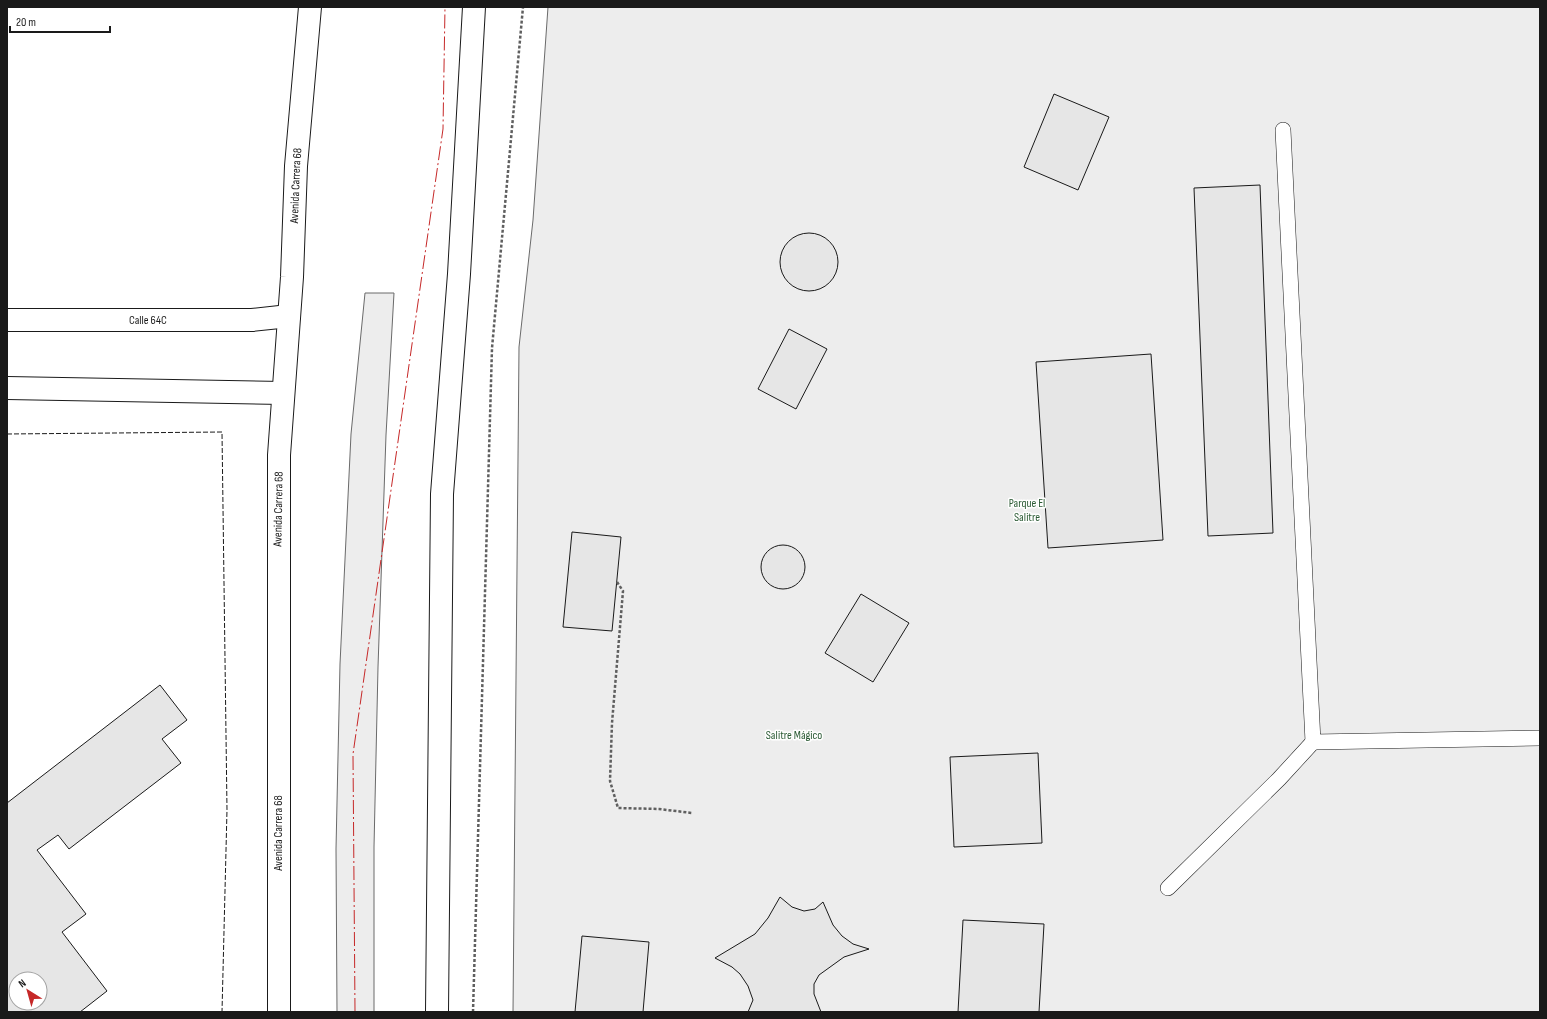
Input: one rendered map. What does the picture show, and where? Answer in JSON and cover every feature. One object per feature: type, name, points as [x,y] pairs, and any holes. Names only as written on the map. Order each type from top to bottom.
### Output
[{"type":"main road","name":"Avenida Carrera 68","points":[[279,1012],[279,456],[289,316],[296,166],[310,7]]},
{"type":"main road","points":[[437,1012],[442,494],[459,274],[474,7]]},
{"type":"main road","name":"Calle 64C","points":[[7,320],[252,320],[289,316]]},
{"type":"main road","points":[[7,388],[283,393]]},
{"type":"lane","points":[[1168,888],[1279,779],[1313,742],[1283,130]]},
{"type":"lane","points":[[1313,742],[1540,738]]},
{"type":"path","points":[[473,1012],[492,348],[523,7]]},
{"type":"path","points":[[617,582],[623,591],[612,723],[610,781],[618,808],[659,809],[692,813]]},
{"type":"shaded area","name":"Parque El Salitre","points":[[548,7],[1540,7],[1540,1012],[513,1012],[519,347],[533,220]]},
{"type":"shaded area","points":[[365,293],[394,293],[386,435],[378,667],[374,847],[374,1012],[337,1012],[336,849],[340,664],[351,434]]},
{"type":"building","points":[[1054,94],[1109,117],[1078,190],[1024,167]]},
{"type":"building","points":[[1260,185],[1273,533],[1208,536],[1194,188]]},
{"type":"building","points":[[803,233],[815,233],[830,241],[838,256],[838,268],[830,283],[815,291],[803,291],[788,283],[780,268],[780,256],[788,241]]},
{"type":"building","points":[[789,329],[827,349],[796,409],[758,389]]},
{"type":"building","points":[[1151,354],[1163,540],[1048,548],[1036,362]]},
{"type":"building","points":[[572,532],[621,537],[612,631],[563,627]]},
{"type":"building","points":[[779,545],[787,545],[792,546],[799,551],[804,558],[804,576],[799,583],[792,588],[779,589],[771,586],[764,579],[761,571],[761,563],[764,555],[771,548]]},
{"type":"building","points":[[861,594],[909,623],[873,682],[825,653]]},
{"type":"building","points":[[160,685],[187,720],[162,739],[181,763],[69,849],[58,835],[37,850],[86,914],[62,932],[107,991],[80,1012],[7,1012],[7,803]]},
{"type":"building","points":[[1038,753],[1042,843],[954,847],[950,757]]},
{"type":"building","points":[[780,897],[792,907],[804,911],[815,909],[823,902],[833,925],[842,936],[853,944],[869,949],[844,957],[819,975],[814,984],[814,994],[821,1012],[748,1012],[753,1000],[748,986],[740,974],[732,967],[715,958],[755,934],[768,918]]},
{"type":"building","points":[[963,920],[1044,924],[1039,1012],[958,1012]]},
{"type":"building","points":[[582,936],[649,942],[643,1012],[575,1012]]},
{"type":"fence","points":[[7,434],[222,432],[227,810],[222,1012]]},
{"type":"power","points":[[355,1012],[353,754],[443,129],[445,7]]},
{"type":"park label","name":"Salitre Mágico","points":[[794,735]]}]
